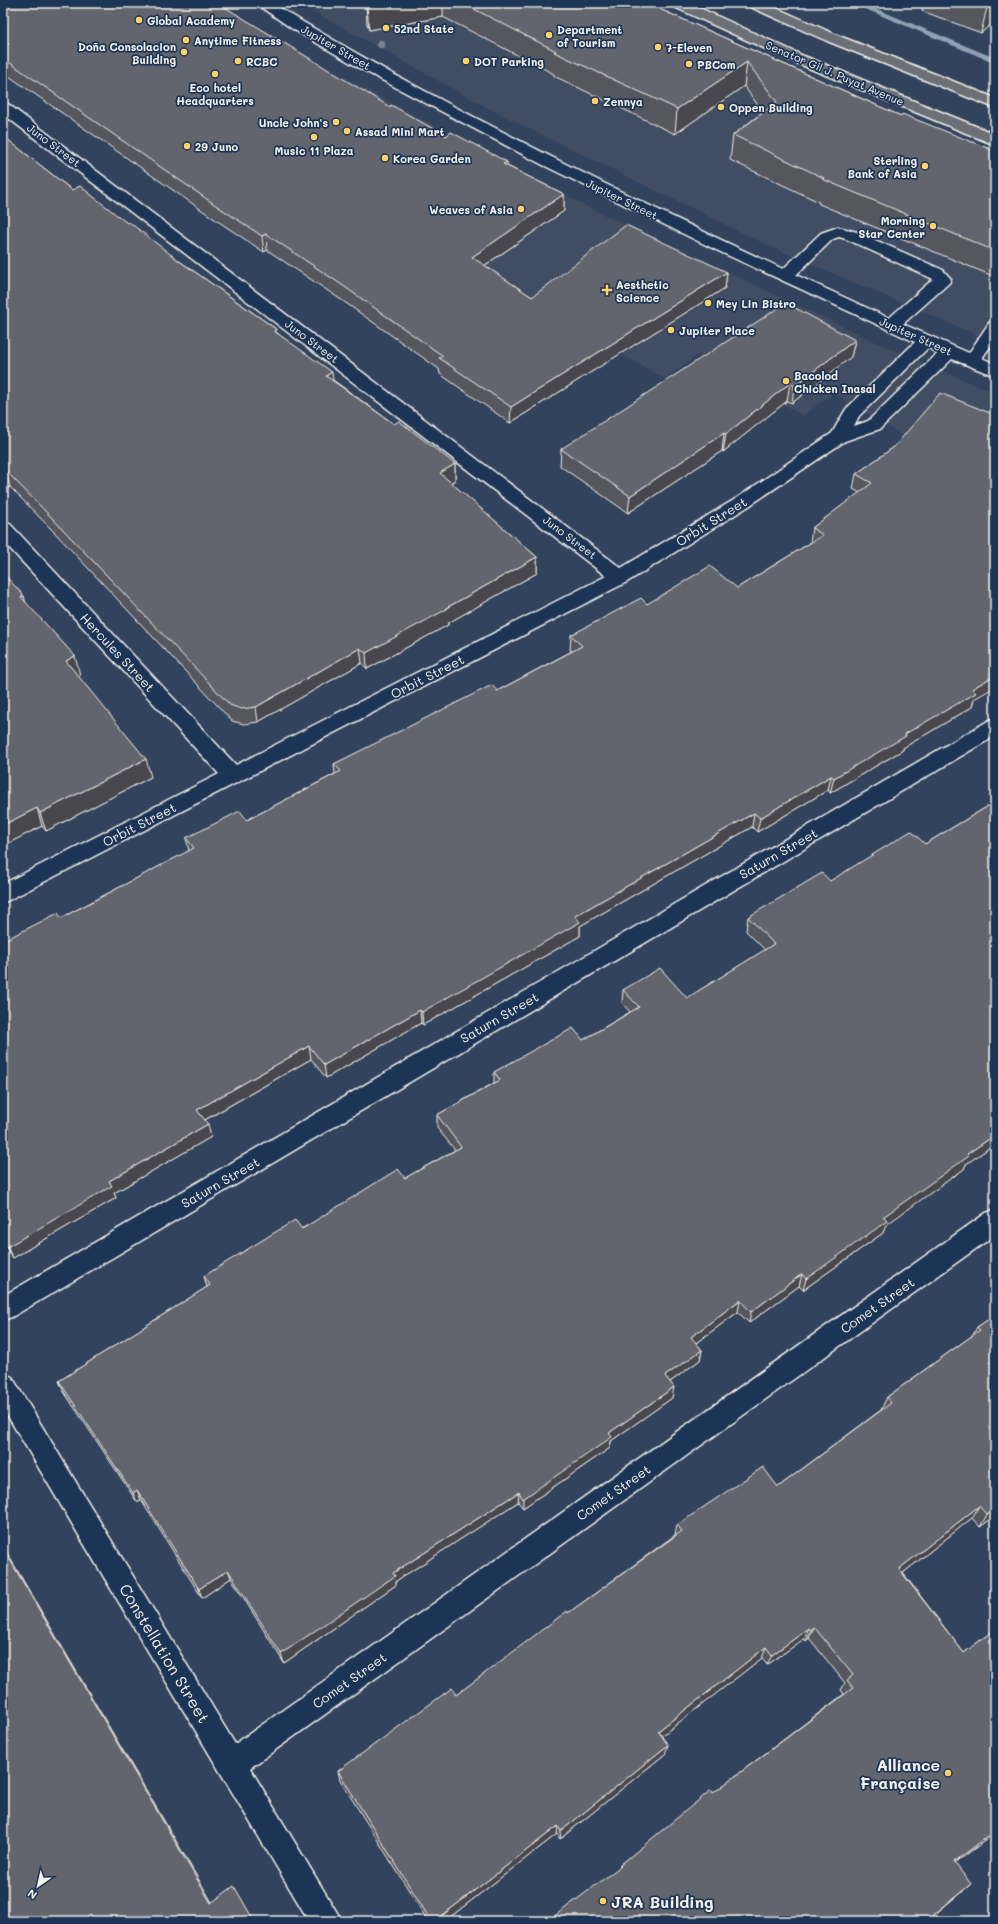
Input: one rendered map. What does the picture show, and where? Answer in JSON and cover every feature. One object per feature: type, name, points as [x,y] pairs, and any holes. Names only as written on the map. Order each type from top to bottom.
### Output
[{"type":"main road","name":"Senator Gil J. Puyat Avenue","points":[[677,3],[799,58],[995,140]]},
{"type":"main road","points":[[761,5],[832,38],[995,103]]},
{"type":"street","name":"Jupiter Street","points":[[262,3],[328,43],[457,115],[594,185],[891,325],[995,370]]},
{"type":"street","name":"Juno Street","points":[[3,107],[575,540],[620,577]]},
{"type":"street","points":[[785,276],[827,236],[838,232],[866,241],[937,274],[943,279],[891,325]]},
{"type":"street","points":[[972,361],[995,328]]},
{"type":"street","name":"Orbit Street","points":[[839,437],[852,413],[926,341]]},
{"type":"street","name":"Orbit Street","points":[[3,894],[620,577],[743,502],[839,437],[874,425],[950,351]]},
{"type":"street","name":"Hercules Street","points":[[3,529],[233,775]]},
{"type":"street","name":"Saturn Street","points":[[3,1309],[995,726]]},
{"type":"street","name":"Comet Street","points":[[231,1764],[995,1221]]},
{"type":"street","name":"Constellation Street","points":[[3,1385],[326,1921]]},
{"type":"shaded area","points":[[60,3],[218,3],[363,88],[582,204],[891,349],[995,393],[995,493],[833,393],[803,416],[698,355],[664,379],[527,298]]},
{"type":"shaded area","points":[[298,3],[604,3],[995,176],[995,343],[769,246],[491,110]]},
{"type":"building","points":[[3,3],[218,3],[390,107],[391,105],[446,136],[451,132],[507,162],[503,164],[564,194],[472,257],[532,297],[626,225],[727,272],[511,407],[439,358],[443,356],[342,285],[266,234],[262,236],[214,204],[3,58],[3,47],[9,44],[3,40]]},
{"type":"building","points":[[366,3],[383,3],[367,6]]},
{"type":"building","points":[[462,3],[646,3],[901,116],[902,114],[995,151],[995,251],[822,179],[824,178],[733,135],[777,102],[747,62],[677,109],[554,52],[556,51]]},
{"type":"building","points":[[3,136],[72,190],[80,186],[127,223],[129,222],[178,260],[276,329],[274,331],[332,372],[326,376],[394,424],[399,421],[455,464],[440,473],[537,557],[446,608],[447,609],[366,653],[360,648],[256,707],[241,709],[230,705],[53,519],[6,471],[3,472]]},
{"type":"building","points":[[786,303],[855,340],[794,386],[790,383],[726,434],[724,433],[630,496],[561,449]]},
{"type":"building","points":[[940,393],[995,415],[995,675],[972,689],[976,693],[905,734],[906,736],[834,778],[831,776],[760,818],[754,813],[575,916],[580,922],[422,1012],[420,1010],[324,1065],[309,1046],[197,1110],[208,1124],[109,1181],[112,1186],[7,1247],[3,1240],[3,941],[58,913],[61,918],[194,848],[186,838],[240,811],[247,820],[341,771],[334,764],[492,685],[497,691],[582,646],[571,635],[641,598],[647,604],[710,566],[737,588],[823,535],[812,528],[872,483],[856,474],[894,447]]},
{"type":"building","points":[[3,573],[24,596],[21,597],[75,656],[66,661],[146,759],[40,813],[37,808],[3,825]]},
{"type":"building","points":[[995,802],[995,1135],[967,1154],[969,1156],[883,1217],[887,1221],[806,1279],[802,1274],[751,1312],[740,1300],[691,1337],[702,1350],[665,1376],[674,1387],[609,1433],[612,1437],[523,1499],[519,1492],[393,1573],[395,1576],[281,1654],[228,1570],[199,1589],[137,1490],[133,1493],[59,1381],[210,1285],[204,1276],[295,1220],[302,1229],[398,1169],[405,1178],[461,1147],[437,1115],[500,1080],[494,1072],[573,1028],[583,1040],[639,1007],[623,990],[660,968],[687,998],[774,944],[748,917],[822,873],[830,881],[911,831],[925,844]]},
{"type":"building","points":[[995,1315],[995,1509],[987,1515],[979,1506],[899,1569],[964,1653],[995,1629],[995,1831],[954,1862],[971,1884],[926,1921],[548,1921],[621,1866],[620,1865],[711,1790],[713,1793],[853,1688],[847,1680],[853,1675],[814,1627],[811,1630],[809,1628],[772,1655],[766,1647],[658,1731],[668,1745],[561,1831],[558,1826],[435,1921],[431,1921],[338,1771],[452,1688],[456,1695],[567,1611],[568,1613],[682,1531],[677,1525],[763,1467],[778,1487],[891,1403],[887,1397],[980,1330],[977,1327]]},
{"type":"building","points":[[3,1548],[211,1903],[234,1886],[254,1921],[3,1921]]},
{"type":"waterway","points":[[855,3],[995,61]]},
{"type":"place","name":"Global Academy","points":[[139,20]]},
{"type":"place","name":"52nd State","points":[[386,28]]},
{"type":"place","name":"Department of Tourism","points":[[549,35]]},
{"type":"place","name":"Anytime Fitness","points":[[186,40]]},
{"type":"place","name":"7-Eleven","points":[[658,47]]},
{"type":"place","name":"Doña Consolacion Building","points":[[184,52]]},
{"type":"place","name":"RCBC","points":[[238,61]]},
{"type":"place","name":"DOT Parking","points":[[466,61]]},
{"type":"place","name":"PBCom","points":[[689,64]]},
{"type":"place","name":"Eco hotel Headquarters","points":[[215,74]]},
{"type":"place","name":"Zennya","points":[[595,101]]},
{"type":"place","name":"Oppen Building","points":[[721,107]]},
{"type":"place","name":"Uncle John's","points":[[336,122]]},
{"type":"place","name":"Assad Mini Mart","points":[[347,131]]},
{"type":"place","name":"Music 11 Plaza","points":[[314,137]]},
{"type":"place","name":"29 Juno","points":[[187,146]]},
{"type":"place","name":"Korea Garden","points":[[385,158]]},
{"type":"place","name":"Sterling Bank of Asia","points":[[925,166]]},
{"type":"place","name":"Weaves of Asia","points":[[521,209]]},
{"type":"place","name":"Morning Star Center","points":[[933,226]]},
{"type":"place","name":"Aesthetic Science","points":[[607,290]]},
{"type":"place","name":"Mey Lin Bistro","points":[[708,303]]},
{"type":"place","name":"Jupiter Place","points":[[671,330]]},
{"type":"place","name":"Bacolod Chicken Inasal","points":[[786,381]]},
{"type":"place","name":"Alliance Française","points":[[948,1773]]},
{"type":"place","name":"JRA Building","points":[[603,1901]]}]
